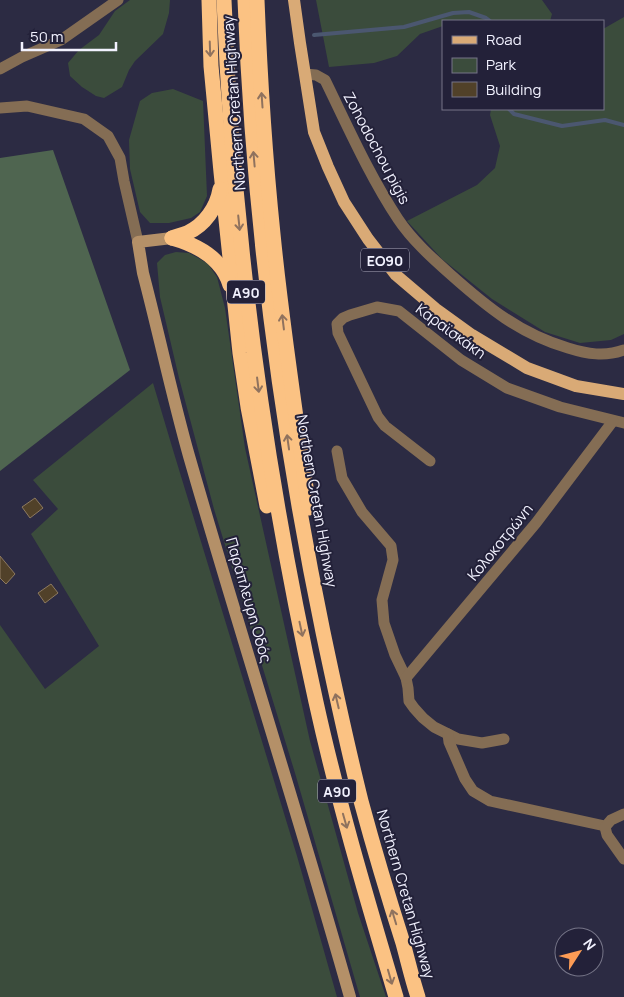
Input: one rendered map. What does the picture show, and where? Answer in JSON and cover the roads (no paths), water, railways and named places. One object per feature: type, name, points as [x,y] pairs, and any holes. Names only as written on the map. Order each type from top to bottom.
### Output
[{"type":"highway","points":[[209,0],[211,66],[241,362],[269,514],[290,581]]},
{"type":"highway","name":"Northern Cretan Highway","points":[[224,0],[227,76],[246,292],[267,449],[290,581],[316,702],[342,809],[396,997]]},
{"type":"highway","name":"Northern Cretan Highway","points":[[245,0],[248,77],[267,292],[290,456],[311,577],[336,696],[380,870],[418,997]]},
{"type":"highway","points":[[257,0],[268,188],[309,509],[311,577]]},
{"type":"highway","points":[[172,238],[189,232],[204,222],[218,199],[221,172]]},
{"type":"highway","points":[[172,238],[189,243],[206,252],[219,265],[229,281],[234,298]]},
{"type":"main road","name":"ΕΟ90","points":[[294,0],[314,132],[344,202],[368,239],[396,275],[436,309],[472,335],[527,368],[576,386],[624,394]]},
{"type":"street","points":[[0,69],[61,40],[118,0]]},
{"type":"street","name":"Zohodochou pigis","points":[[305,74],[316,75],[325,80],[376,184],[398,220],[411,237],[462,285],[498,314],[539,338],[584,353],[608,354],[624,350]]},
{"type":"street","points":[[0,108],[27,106],[84,119],[108,136],[120,158],[138,242],[172,238]]},
{"type":"street","name":"Παράπλευρη Οδός","points":[[138,242],[143,273],[189,454],[350,997]]},
{"type":"street","name":"Καραϊσκάκη","points":[[430,461],[385,426],[378,417],[338,333],[337,324],[343,318],[377,307],[399,312],[461,360],[507,388],[560,406],[619,422]]},
{"type":"street","name":"Κολοκοτρώνη","points":[[406,678],[619,422]]},
{"type":"street","points":[[337,451],[342,478],[362,512],[391,546],[393,560],[382,600],[384,623],[395,655],[406,678],[409,701],[423,718],[434,727],[458,739],[482,743],[504,739]]},
{"type":"street","points":[[448,734],[449,742],[472,791],[490,801],[605,826]]},
{"type":"street","points":[[605,826],[611,820],[624,814]]},
{"type":"street","points":[[605,826],[607,835],[624,859]]},
{"type":"waterway","points":[[314,35],[404,27],[453,13],[469,12],[489,20]]},
{"type":"waterway","points":[[510,110],[514,114],[562,126],[605,120],[624,125]]}]
